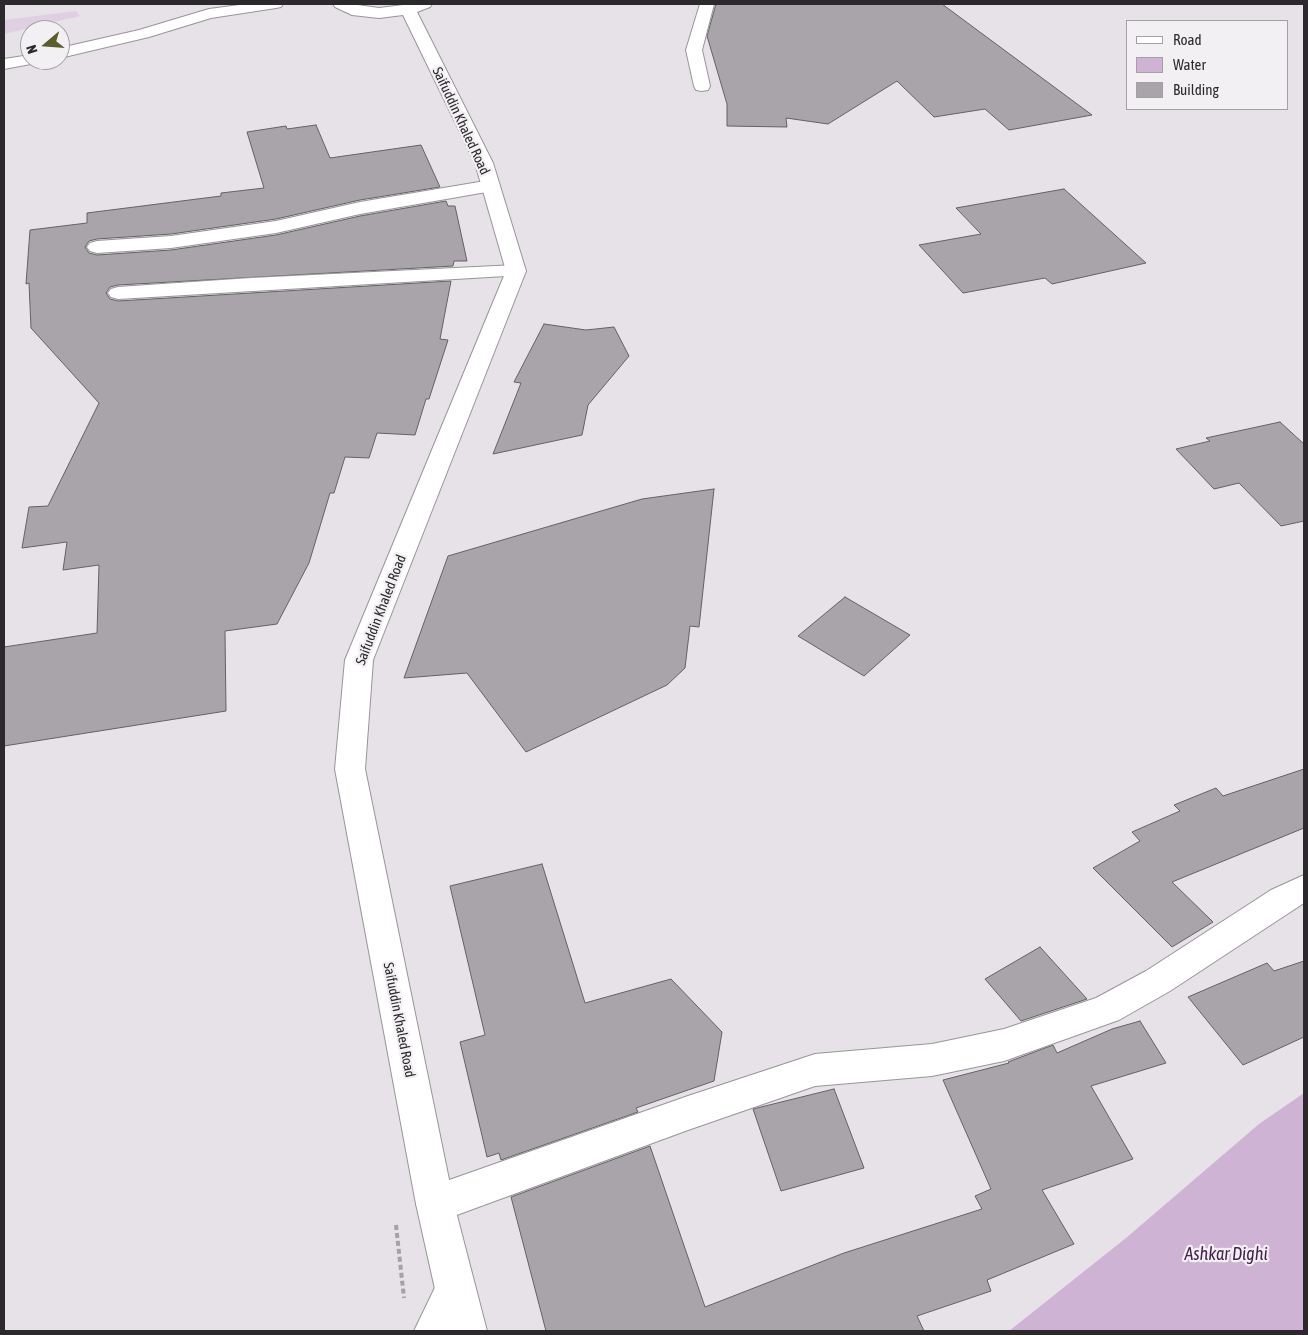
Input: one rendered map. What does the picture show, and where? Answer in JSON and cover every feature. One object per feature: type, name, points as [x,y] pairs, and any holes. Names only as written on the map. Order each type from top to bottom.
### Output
[{"type":"street","points":[[70,51],[143,34],[209,14],[276,4]]},
{"type":"street","points":[[338,4],[352,10],[379,13],[417,7]]},
{"type":"street","points":[[702,86],[694,50],[707,4]]},
{"type":"street","name":"Saifuddin Khaled Road","points":[[417,7],[484,163],[516,271],[359,660],[350,769],[435,1204],[455,1290],[467,1331]]},
{"type":"street","points":[[4,64],[20,62]]},
{"type":"street","points":[[97,246],[170,242],[276,228],[360,208],[491,186]]},
{"type":"street","points":[[118,293],[251,284],[516,271]]},
{"type":"street","points":[[435,1204],[688,1113],[815,1070],[932,1060],[1004,1045],[1107,1009],[1158,981],[1282,899],[1304,888]]},
{"type":"street","points":[[434,1331],[455,1290]]},
{"type":"shaded area","points":[[76,11],[80,16],[63,20],[20,20],[20,30],[4,34],[4,20]]},
{"type":"water","name":"Ashkar Dighi","points":[[1304,1093],[1304,1331],[1009,1331],[1126,1238],[1259,1124]]},
{"type":"building","points":[[716,4],[942,4],[1092,115],[1009,130],[985,109],[934,117],[897,81],[828,124],[786,118],[787,127],[727,126],[727,104],[707,36]]},
{"type":"building","points":[[316,125],[330,158],[421,145],[440,187],[360,200],[276,219],[171,234],[97,239],[89,241],[85,247],[89,253],[97,255],[171,250],[276,235],[360,216],[446,201],[448,206],[455,206],[467,261],[454,261],[453,266],[118,285],[110,287],[106,293],[110,299],[118,301],[451,281],[440,339],[448,340],[415,435],[377,433],[369,458],[345,457],[334,493],[330,493],[309,563],[277,624],[225,631],[226,711],[4,746],[4,647],[97,633],[99,565],[63,570],[67,542],[22,548],[29,507],[48,506],[99,403],[31,328],[29,283],[26,284],[30,230],[87,223],[87,213],[221,196],[221,193],[264,188],[247,132],[286,126],[287,129]]},
{"type":"building","points":[[1064,189],[1146,263],[1052,284],[1045,278],[963,293],[919,245],[981,234],[956,208]]},
{"type":"building","points":[[544,324],[586,330],[614,327],[629,356],[588,405],[582,435],[493,454],[521,383],[514,382]]},
{"type":"building","points":[[1280,422],[1304,444],[1304,521],[1281,526],[1239,483],[1214,489],[1176,449],[1210,441],[1206,438]]},
{"type":"building","points":[[714,489],[699,627],[690,626],[685,668],[667,685],[526,752],[467,673],[404,678],[448,556],[642,499]]},
{"type":"building","points":[[845,597],[910,635],[864,676],[798,636]]},
{"type":"building","points":[[1304,769],[1304,828],[1172,882],[1213,922],[1172,947],[1093,868],[1140,841],[1132,832],[1180,811],[1174,805],[1216,788],[1223,796]]},
{"type":"building","points":[[542,864],[585,1003],[671,979],[722,1032],[714,1081],[636,1108],[638,1112],[501,1160],[499,1153],[487,1157],[460,1042],[485,1035],[450,886]]},
{"type":"building","points":[[1040,947],[1087,999],[1021,1021],[985,979]]},
{"type":"building","points":[[1304,961],[1304,1037],[1243,1065],[1188,997],[1267,963],[1274,971]]},
{"type":"building","points":[[1140,1021],[1166,1063],[1091,1086],[1133,1159],[1042,1190],[1074,1244],[987,1280],[991,1291],[917,1316],[924,1331],[546,1331],[511,1197],[650,1146],[705,1307],[844,1253],[982,1209],[975,1196],[991,1189],[943,1080],[1009,1063],[1053,1045],[1057,1053],[1112,1029]]},
{"type":"building","points":[[834,1089],[864,1168],[781,1191],[753,1109]]}]
